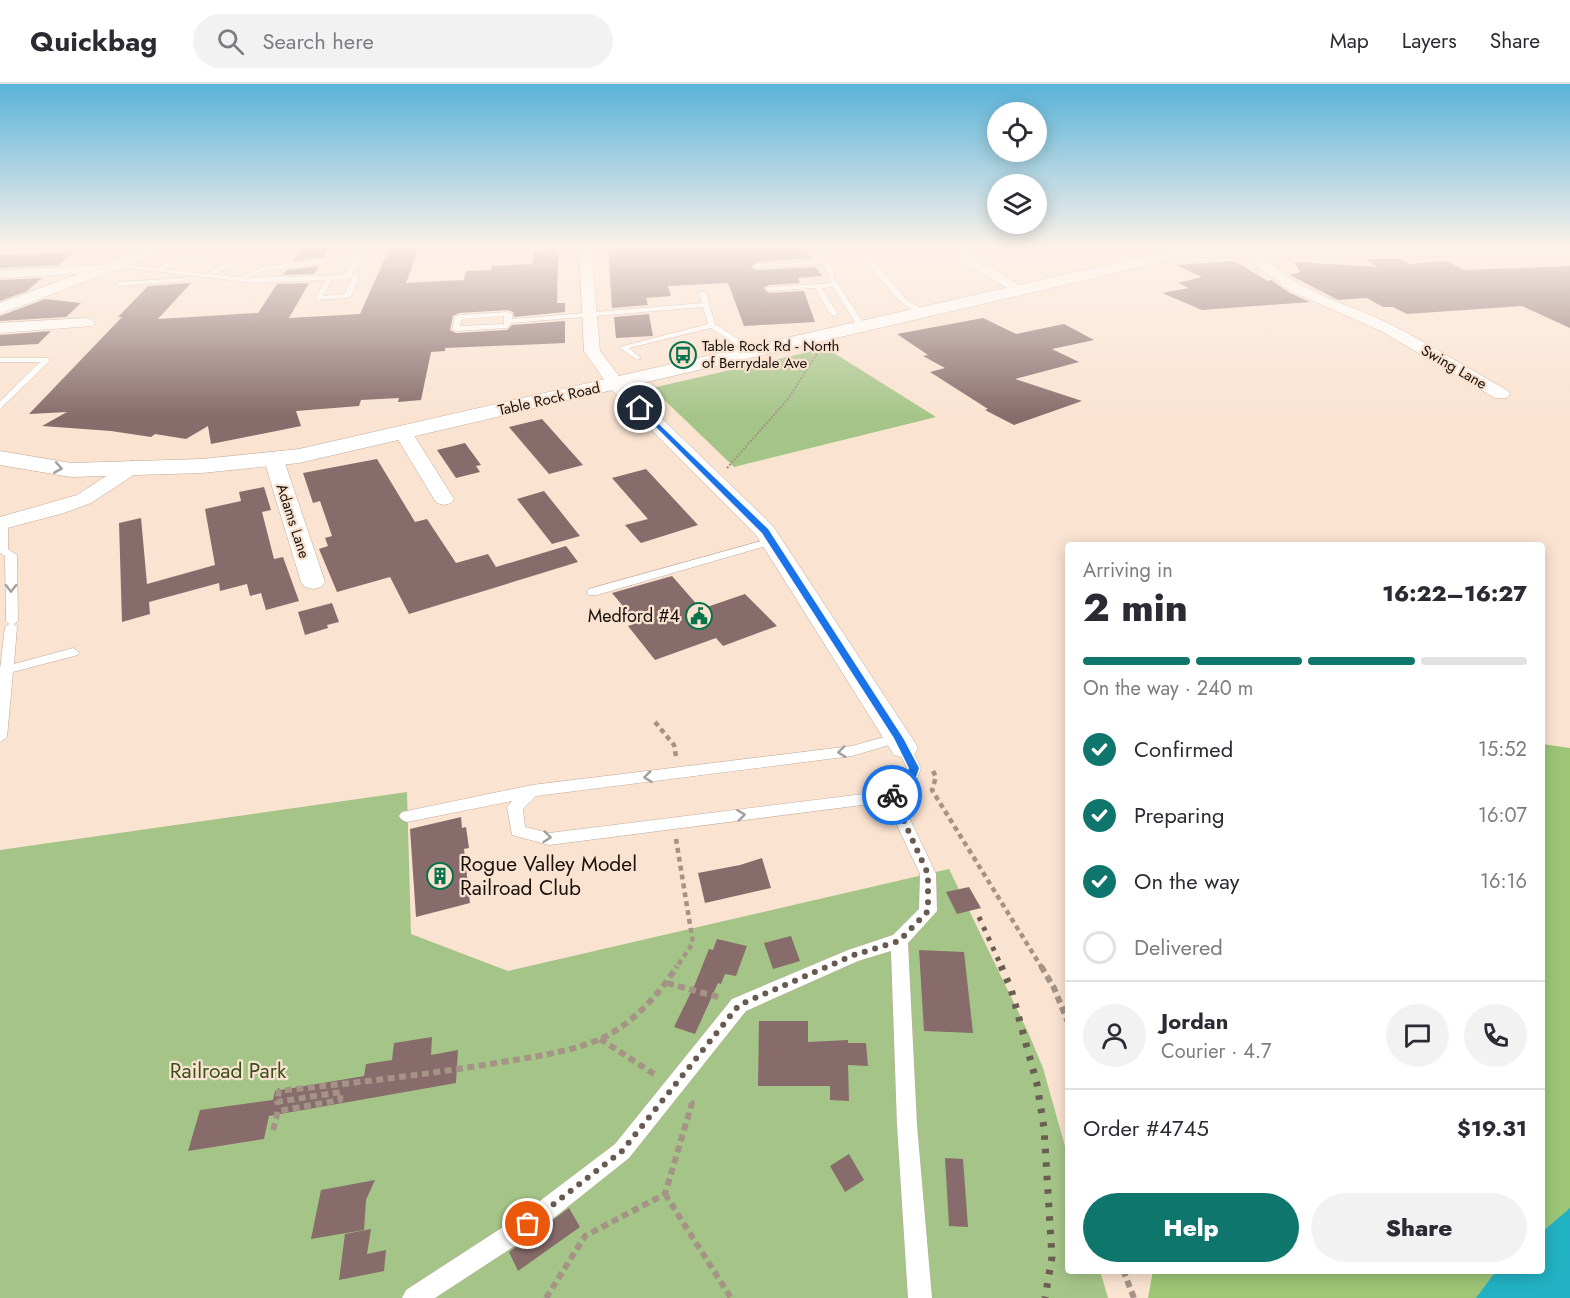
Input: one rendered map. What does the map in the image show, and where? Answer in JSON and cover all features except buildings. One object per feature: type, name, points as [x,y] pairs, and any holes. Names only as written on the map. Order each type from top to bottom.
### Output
[{"type":"main road","points":[[0,309],[14,304]]},
{"type":"main road","name":"Table Rock Road","points":[[133,467],[202,466],[274,460],[403,434],[963,304]]},
{"type":"main road","points":[[0,439],[94,456],[133,467]]},
{"type":"main road","points":[[0,458],[71,470],[133,467]]},
{"type":"street","points":[[588,304],[592,351],[616,384],[765,531],[901,743]]},
{"type":"street","name":"Swing Lane","points":[[1331,304],[1353,311],[1386,328],[1500,393]]},
{"type":"street","points":[[0,328],[87,323]]},
{"type":"street","points":[[403,434],[444,499]]},
{"type":"street","name":"Adams Lane","points":[[274,460],[313,582]]},
{"type":"street","points":[[2,523],[57,509],[84,499],[133,467]]},
{"type":"lane","points":[[828,304],[834,315]]},
{"type":"lane","points":[[848,304],[862,327]]},
{"type":"lane","points":[[906,304],[923,313]]},
{"type":"lane","points":[[508,321],[706,305],[712,325],[753,352]]},
{"type":"lane","points":[[508,314],[508,321],[507,326],[456,329],[459,317],[508,314]]},
{"type":"lane","points":[[637,358],[622,347],[712,325]]},
{"type":"lane","points":[[0,360],[38,358],[47,360],[0,406]]},
{"type":"lane","points":[[0,737],[11,624],[11,555],[2,550],[2,523]]},
{"type":"lane","points":[[593,592],[772,541]]},
{"type":"lane","points":[[6,670],[73,652]]},
{"type":"lane","points":[[407,816],[532,791],[901,743],[914,768],[908,785],[891,796],[549,839],[518,831],[515,807],[532,791]]},
{"type":"lane","points":[[414,1298],[528,1224],[622,1151],[739,1005],[854,955],[899,941],[928,911],[928,874],[891,796]]},
{"type":"lane","points":[[899,941],[907,1125],[920,1298]]},
{"type":"path","points":[[715,481],[810,370],[827,335]]},
{"type":"path","points":[[655,722],[674,745],[678,773]]},
{"type":"path","points":[[901,743],[928,762],[936,777],[932,790],[1054,988],[1065,1015]]},
{"type":"path","points":[[273,1130],[278,1111],[340,1100],[341,1092],[277,1102],[279,1091],[432,1074],[561,1052],[600,1039],[637,1014],[658,995],[693,943],[673,824]]},
{"type":"path","points":[[667,983],[699,990],[739,1005]]},
{"type":"path","points":[[546,1298],[585,1236],[664,1194],[731,1298]]},
{"type":"path","points":[[1125,1274],[1134,1298]]},
{"type":"green space","points":[[826,348],[936,417],[734,467],[652,388]]},
{"type":"green space","points":[[1545,744],[1570,748],[1570,1298],[1148,1298],[1152,1274],[1545,1274]]},
{"type":"green space","name":"Railroad Park","points":[[407,792],[411,934],[508,971],[949,869],[1028,1032],[1043,1068],[1065,1146],[1065,1274],[1101,1274],[1108,1298],[0,1298],[0,850]]},
{"type":"water","points":[[1570,1208],[1570,1298],[1476,1298],[1494,1274],[1545,1274],[1545,1229]]},
{"type":"railway","points":[[979,917],[1002,968]]},
{"type":"railway","points":[[1001,966],[1011,989],[1037,1084],[1044,1128],[1052,1257],[1045,1298]]},
{"type":"way so far","points":[[528,1224],[622,1151],[739,1005],[854,955],[899,941],[928,911],[928,874],[892,795]]},
{"type":"place","name":"Table Rock Rd - North of Berrydale Ave","points":[[683,355]]},
{"type":"place","name":"Medford #4","points":[[699,616]]},
{"type":"place","name":"Rogue Valley Model Railroad Club","points":[[440,876]]},
{"type":"route","points":[[640,408],[765,531],[772,541],[898,738],[914,768],[908,785],[892,795]]}]
